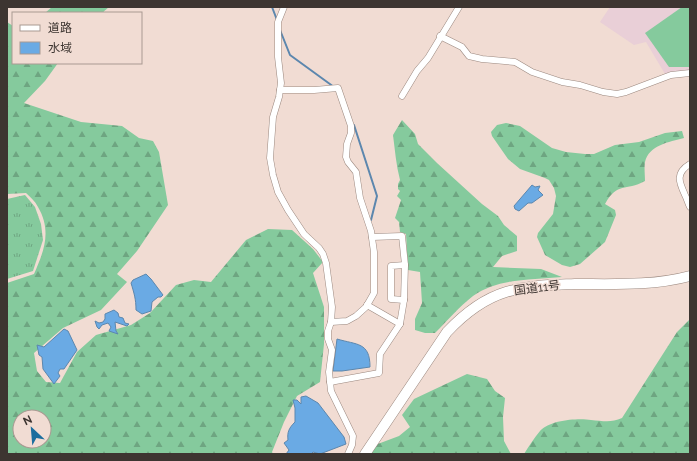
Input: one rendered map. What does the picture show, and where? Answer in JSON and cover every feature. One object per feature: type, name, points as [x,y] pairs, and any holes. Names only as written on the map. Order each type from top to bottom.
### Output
[{"type":"highway","name":"国道11号","points":[[365,454],[446,332],[460,318],[489,299],[505,292],[526,287],[548,285],[643,284],[674,280],[690,276]]},
{"type":"street","points":[[284,7],[278,22],[281,83],[273,117],[270,146],[272,175],[278,192],[288,210],[304,234],[319,248],[326,263],[332,307],[331,322],[328,331],[328,339],[332,350],[329,372],[331,391],[353,436],[352,445],[348,454]]},
{"type":"street","points":[[402,96],[417,71],[428,58],[459,7]]},
{"type":"street","points":[[440,36],[462,47],[469,56],[482,59],[515,62],[532,72],[562,82],[580,85],[602,92],[617,94],[671,75],[690,73]]},
{"type":"street","points":[[280,90],[338,88],[351,126],[346,156],[348,162],[356,172],[360,198],[371,231],[374,252],[374,294],[367,305],[356,316],[347,321],[331,322]]},
{"type":"street","points":[[690,164],[684,168],[679,182],[690,207]]},
{"type":"street","points":[[330,382],[379,373],[380,354],[400,324],[404,300],[405,265],[402,236],[372,237]]},
{"type":"street","points":[[404,300],[391,299],[391,266],[405,265]]},
{"type":"street","points":[[367,305],[400,324]]},
{"type":"shaded area","points":[[610,7],[690,7],[690,71],[665,74],[646,42],[634,45],[600,22]]},
{"type":"green space","points":[[52,7],[109,7],[103,12],[46,12]]},
{"type":"green space","points":[[682,7],[690,7],[690,67],[669,67],[645,33]]},
{"type":"green space","points":[[7,22],[12,25],[12,64],[57,64],[45,81],[24,103],[81,122],[122,126],[139,138],[153,141],[159,152],[168,205],[137,251],[117,274],[127,282],[101,310],[63,328],[34,353],[37,371],[46,382],[60,383],[77,352],[96,335],[131,325],[150,313],[176,285],[194,280],[211,282],[246,240],[268,229],[292,230],[313,249],[323,262],[313,273],[324,307],[324,344],[320,382],[297,396],[284,422],[272,452],[273,454],[7,454],[7,283],[34,274],[41,257],[46,233],[42,216],[37,205],[26,193],[7,194]]},
{"type":"green space","points":[[402,120],[415,134],[418,144],[482,204],[498,216],[504,225],[517,236],[517,251],[502,256],[493,267],[541,269],[562,277],[516,281],[493,286],[473,296],[435,333],[425,333],[415,330],[415,319],[422,303],[420,272],[408,270],[406,234],[400,232],[399,222],[395,218],[401,200],[397,196],[400,191],[398,189],[398,184],[400,180],[393,135]]},
{"type":"green space","points":[[506,123],[520,126],[552,148],[566,152],[585,154],[594,154],[615,145],[639,142],[665,133],[682,131],[684,138],[660,145],[647,156],[645,162],[645,181],[614,192],[605,204],[615,210],[616,215],[605,242],[580,264],[570,267],[562,265],[545,255],[537,237],[538,233],[553,214],[556,196],[554,188],[549,180],[520,169],[508,159],[492,136],[491,132],[497,125]]},
{"type":"green space","points":[[25,195],[35,207],[41,224],[43,240],[33,271],[7,279],[7,199]]},
{"type":"green space","points":[[690,319],[690,454],[524,454],[540,431],[550,424],[585,419],[614,421],[622,418],[677,332]]},
{"type":"green space","points":[[467,374],[487,379],[495,391],[505,398],[503,417],[504,441],[511,454],[369,454],[375,445],[399,436],[410,427],[402,415],[414,399]]},
{"type":"water","points":[[532,185],[535,187],[540,186],[538,190],[543,195],[532,203],[528,203],[519,211],[515,209],[514,206]]},
{"type":"water","points":[[146,274],[163,295],[152,302],[151,311],[142,314],[136,310],[131,283],[133,280]]},
{"type":"water","points":[[114,310],[118,313],[119,317],[123,318],[125,323],[129,324],[127,326],[115,322],[116,331],[118,334],[109,331],[111,327],[108,323],[102,325],[99,329],[95,321],[99,323],[103,322],[105,319],[105,314]]},
{"type":"water","points":[[64,329],[68,331],[77,350],[64,369],[60,369],[58,373],[60,376],[54,384],[43,369],[42,357],[39,355],[37,345],[44,347]]},
{"type":"water","points":[[337,339],[356,344],[365,349],[368,353],[370,367],[333,371]]},
{"type":"water","points":[[306,396],[318,403],[344,437],[346,444],[320,454],[313,452],[311,454],[286,454],[289,450],[284,443],[288,440],[289,430],[295,422],[295,408],[293,400],[297,400],[301,404],[301,397]]},
{"type":"waterway","points":[[272,7],[277,20]]},
{"type":"waterway","points":[[280,30],[290,55],[334,87]]},
{"type":"waterway","points":[[354,125],[377,196],[371,220]]}]
